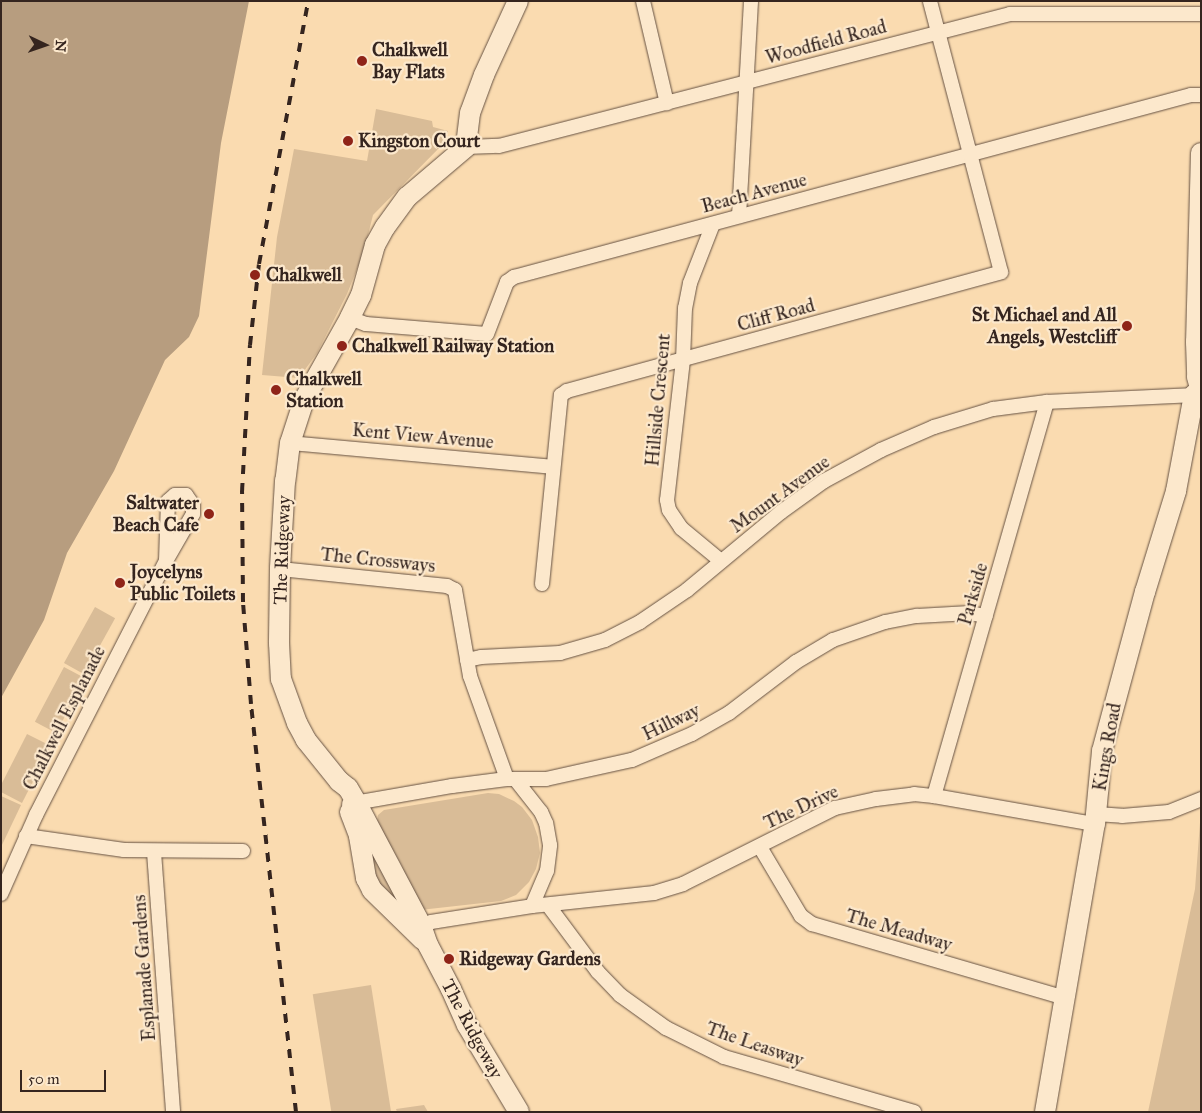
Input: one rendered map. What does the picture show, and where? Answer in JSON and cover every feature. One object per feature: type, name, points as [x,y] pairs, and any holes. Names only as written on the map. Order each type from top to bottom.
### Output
[{"type":"street","points":[[466,147],[470,112],[484,75],[518,1]]},
{"type":"street","points":[[643,1],[667,103]]},
{"type":"street","points":[[739,216],[751,1]]},
{"type":"street","points":[[930,1],[971,154]]},
{"type":"street","name":"Woodfield Road","points":[[466,147],[499,146],[1019,12],[1059,7],[1201,14]]},
{"type":"street","name":"Beach Avenue","points":[[350,318],[366,324],[486,334],[509,279],[1191,95],[1201,95]]},
{"type":"street","name":"The Ridgeway","points":[[417,928],[372,890],[366,878],[348,788],[339,781],[306,740],[286,698],[280,664],[280,569],[284,481],[290,443],[310,387],[350,318],[361,295],[375,245],[394,212],[407,197],[466,147]]},
{"type":"street","name":"Kings Road","points":[[1045,1112],[1095,819],[1102,751],[1108,724],[1176,491],[1198,392],[1201,153]]},
{"type":"street","name":"Cliff Road","points":[[553,467],[561,395],[567,391],[1001,272],[971,154]]},
{"type":"street","name":"Hillside Crescent","points":[[713,224],[690,283],[685,308],[683,360],[667,500],[668,510],[681,528],[721,561]]},
{"type":"street","name":"Mount Avenue","points":[[467,660],[481,657],[560,652],[605,640],[665,608],[780,512],[824,481],[881,450],[934,427],[993,410],[1047,402],[1198,392]]},
{"type":"street","name":"Parkside","points":[[934,796],[1047,402]]},
{"type":"street","name":"Kent View Avenue","points":[[290,443],[553,467]]},
{"type":"street","points":[[542,584],[553,467]]},
{"type":"street","name":"Chalkwell Esplanade","points":[[1,894],[26,836],[166,561]]},
{"type":"street","name":"The Crossways","points":[[280,569],[448,586],[455,590],[467,660],[478,701],[511,779]]},
{"type":"street","name":"Hillway","points":[[352,803],[452,786],[511,779],[546,779],[610,767],[654,752],[730,713],[816,648],[854,632],[885,622],[917,616],[970,613],[986,616]]},
{"type":"street","points":[[417,928],[431,922],[532,906],[547,871],[550,845],[546,823],[541,812],[511,779]]},
{"type":"street","name":"The Drive","points":[[532,906],[654,893],[683,884],[760,848],[828,812],[852,803],[914,794],[1095,819],[1169,812],[1201,799]]},
{"type":"street","name":"The Ridgeway","points":[[352,803],[451,989],[466,1026],[519,1112]]},
{"type":"street","points":[[26,836],[124,850],[154,852],[243,851]]},
{"type":"street","name":"The Meadway","points":[[760,848],[801,916],[812,924],[1065,998]]},
{"type":"street","name":"Esplanade Gardens","points":[[154,852],[174,1112]]},
{"type":"street","name":"The Leasway","points":[[548,905],[598,972],[620,995],[666,1028],[724,1057],[914,1112]]},
{"type":"shaded area","points":[[1,1],[249,1],[221,143],[199,316],[189,337],[165,360],[114,471],[67,553],[44,620],[1,698]]},
{"type":"shaded area","points":[[376,109],[432,121],[433,127],[448,131],[445,142],[373,215],[364,251],[347,294],[317,353],[299,378],[262,375],[277,237],[294,149],[367,161]]},
{"type":"shaded area","points":[[95,607],[115,618],[84,674],[64,663]]},
{"type":"shaded area","points":[[64,667],[85,678],[56,733],[35,722]]},
{"type":"shaded area","points":[[27,734],[51,746],[22,803],[1,792],[1,785]]},
{"type":"shaded area","points":[[488,793],[499,794],[514,801],[522,807],[532,820],[538,837],[540,853],[536,869],[529,882],[516,895],[501,901],[420,910],[404,876],[402,866],[377,822],[378,815],[384,810]]},
{"type":"shaded area","points":[[1,796],[21,805],[1,847]]},
{"type":"shaded area","points":[[1201,809],[1201,1112],[1148,1112],[1195,889]]},
{"type":"shaded area","points":[[374,845],[406,906],[387,896],[372,870],[371,852]]},
{"type":"shaded area","points":[[371,985],[391,1112],[331,1112],[313,994]]},
{"type":"shaded area","points":[[424,1105],[428,1112],[397,1112],[396,1109]]},
{"type":"railway","points":[[296,1112],[251,704],[243,602],[242,492],[250,345],[259,264],[308,1]]},
{"type":"place","name":"Chalkwell Bay Flats","points":[[362,61]]},
{"type":"place","name":"Kingston Court","points":[[348,141]]},
{"type":"place","name":"Chalkwell","points":[[255,275]]},
{"type":"place","name":"St Michael and All Angels, Westcliff","points":[[1127,326]]},
{"type":"place","name":"Chalkwell Railway Station","points":[[342,346]]},
{"type":"place","name":"Chalkwell Station","points":[[276,390]]},
{"type":"place","name":"Saltwater Beach Cafe","points":[[209,514]]},
{"type":"place","name":"Joycelyns Public Toilets","points":[[120,583]]},
{"type":"place","name":"Ridgeway Gardens","points":[[449,959]]}]
